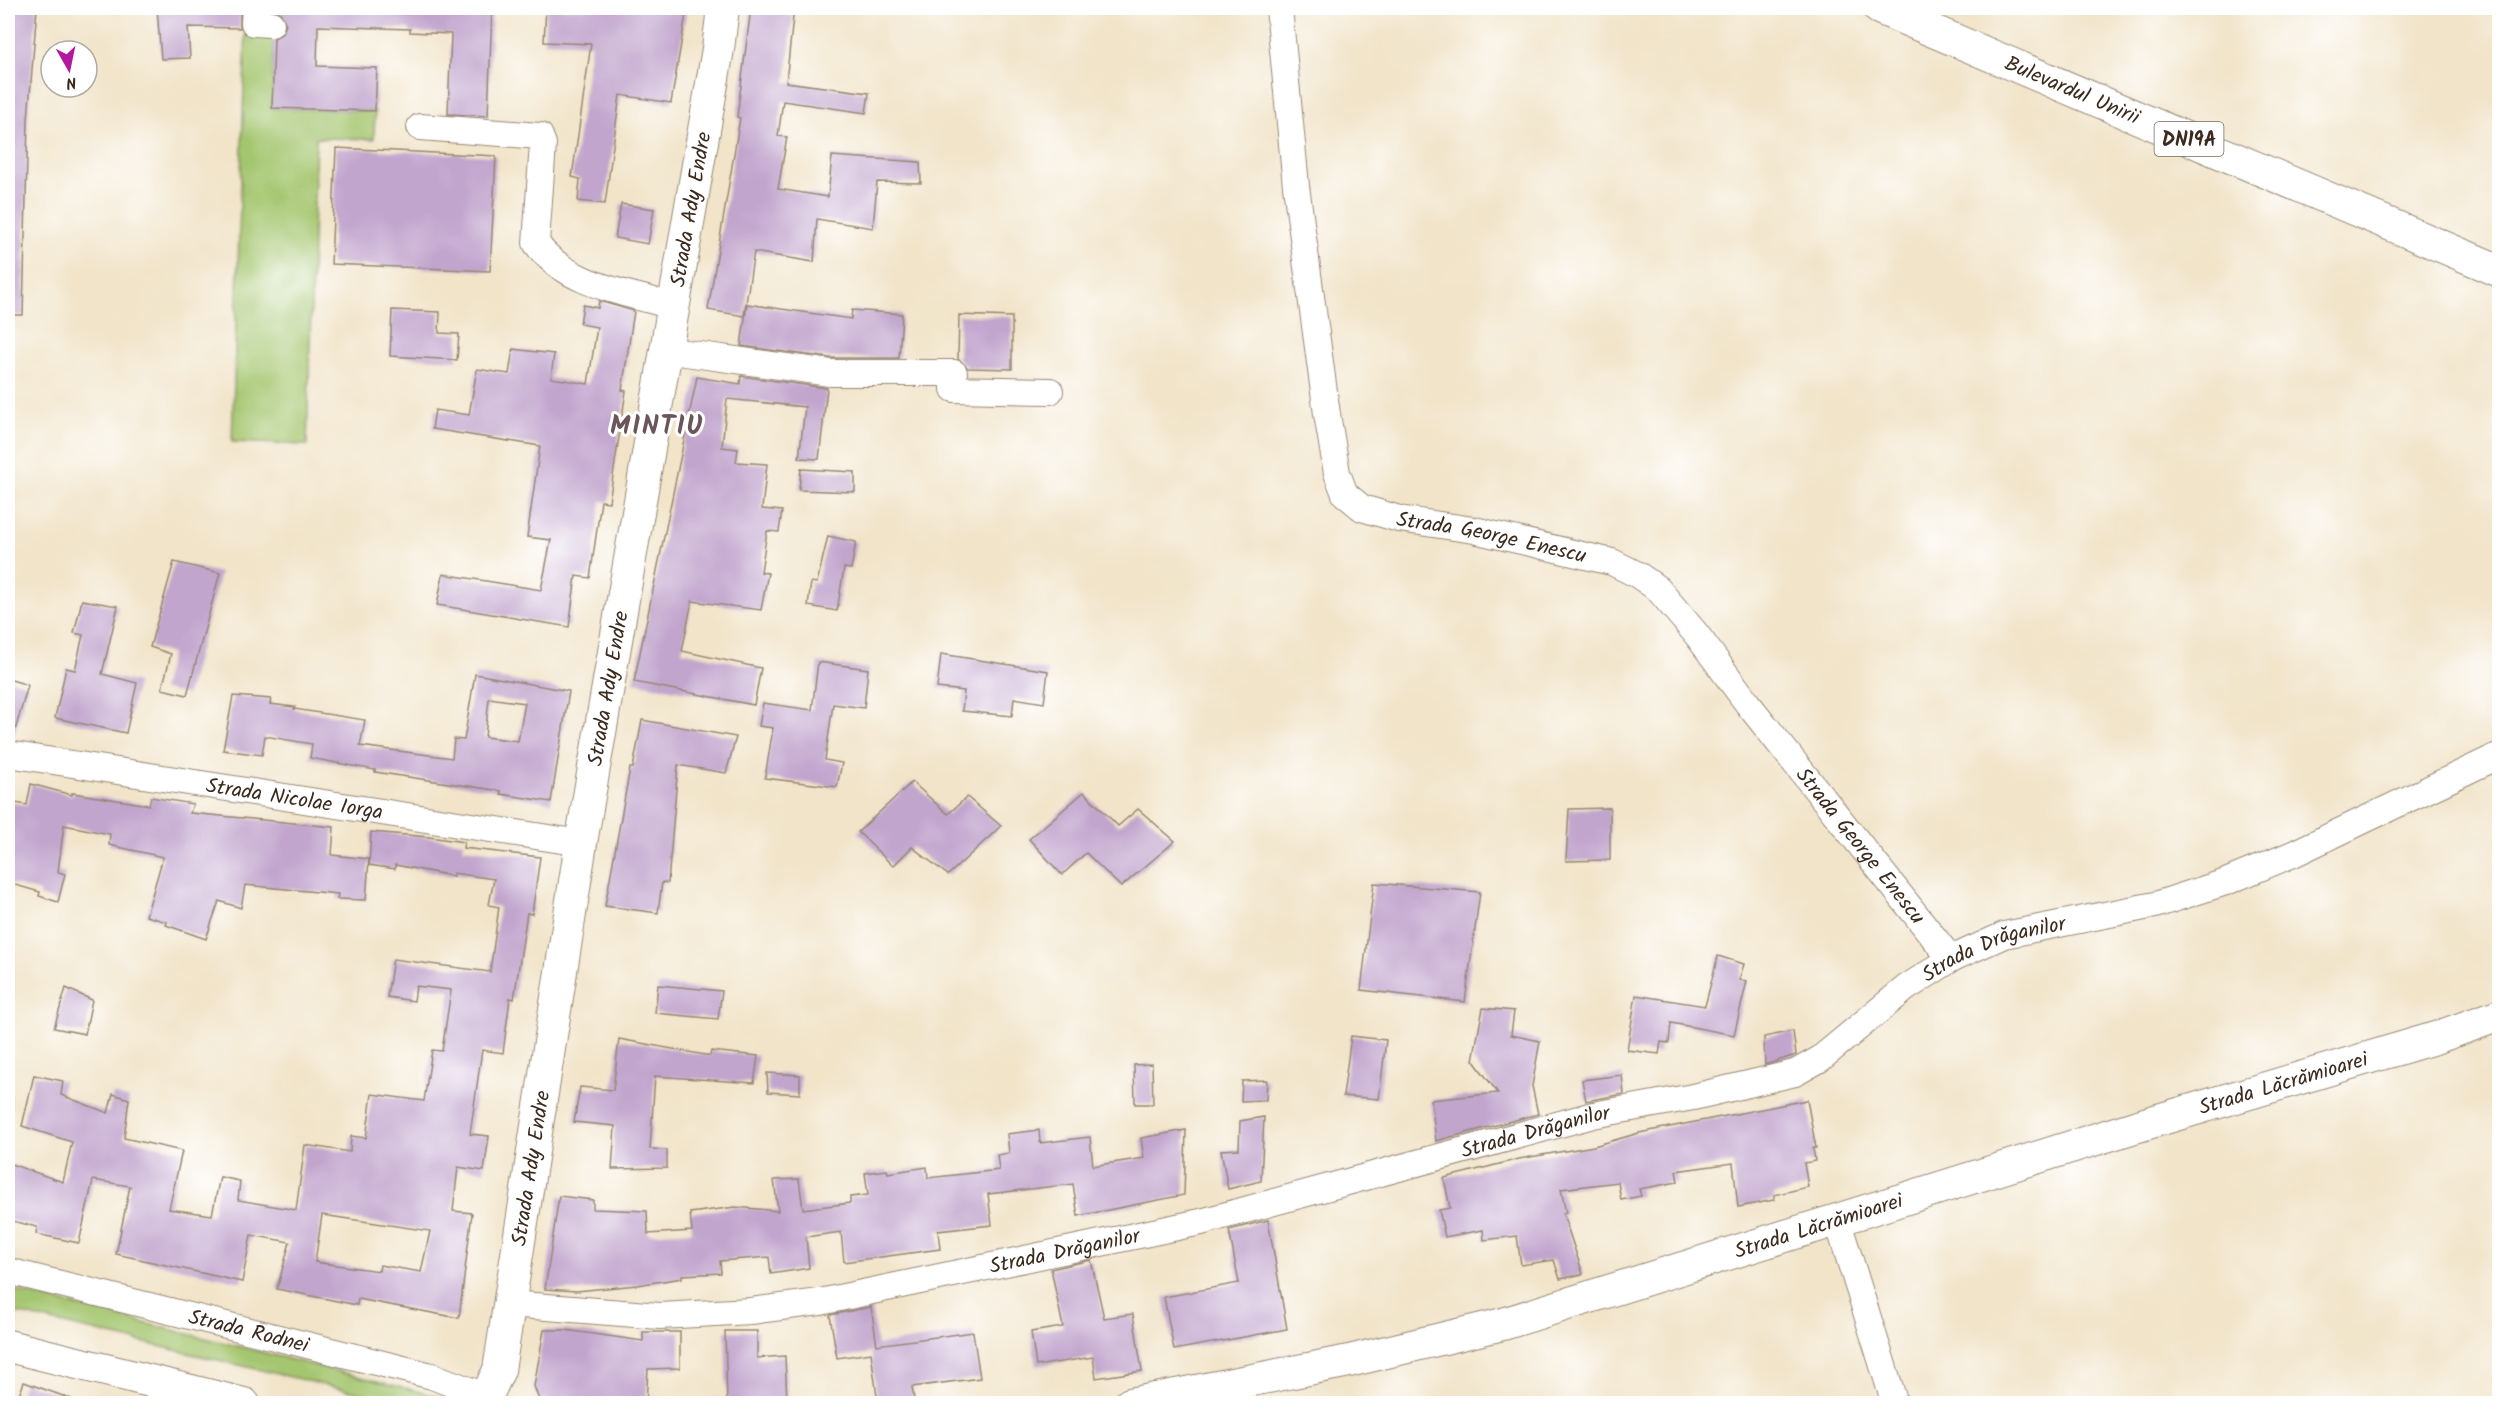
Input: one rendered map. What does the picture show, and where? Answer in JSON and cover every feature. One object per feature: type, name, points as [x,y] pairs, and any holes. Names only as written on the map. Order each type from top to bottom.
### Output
[{"type":"main road","name":"Strada Ady Endre","points":[[494,1393],[581,843],[664,350],[718,49],[723,8]]},
{"type":"main road","name":"Bulevardul Unirii","points":[[1879,8],[2499,271]]},
{"type":"main road","name":"Strada Lăcrămioarei","points":[[1130,1404],[1349,1361],[1503,1324],[2138,1126],[2435,1038],[2499,1015]]},
{"type":"main road","points":[[8,1346],[244,1404]]},
{"type":"street","name":"Strada George Enescu","points":[[1279,8],[1296,186],[1327,414],[1337,473],[1345,494],[1362,508],[1399,519],[1474,530],[1612,562],[1638,575],[1658,589],[1697,635],[1951,959]]},
{"type":"street","points":[[420,127],[540,136],[543,144],[536,243],[546,258],[578,278],[672,306]]},
{"type":"street","points":[[664,350],[830,373],[954,373],[954,388],[1050,391]]},
{"type":"street","name":"Strada Nicolae Iorga","points":[[8,754],[581,843]]},
{"type":"street","name":"Strada Drăganilor","points":[[509,1304],[660,1316],[751,1311],[820,1302],[1201,1222],[1593,1114],[1693,1097],[1795,1073],[1820,1059],[1906,988],[1951,959],[2004,935],[2155,905],[2226,882],[2293,855],[2499,755]]},
{"type":"street","points":[[1837,1219],[1895,1404]]},
{"type":"street","name":"Strada Rodnei","points":[[8,1271],[494,1393]]},
{"type":"green space","points":[[246,28],[275,29],[272,108],[375,111],[374,139],[316,138],[307,445],[232,442]]},
{"type":"green space","points":[[8,1289],[445,1398],[447,1389],[462,1400],[461,1403],[402,1403],[8,1311]]},
{"type":"building","points":[[10,8],[37,8],[28,119],[23,315],[8,315]]},
{"type":"building","points":[[157,8],[240,8],[240,28],[188,27],[190,58],[161,59]]},
{"type":"building","points":[[270,8],[492,8],[488,116],[448,114],[451,34],[410,32],[410,29],[318,26],[317,66],[377,68],[375,111],[272,108],[274,38],[283,33],[286,24],[280,12]]},
{"type":"building","points":[[546,8],[687,8],[671,103],[620,95],[605,204],[578,201],[580,179],[572,177],[591,44],[544,42]]},
{"type":"building","points":[[751,8],[794,8],[786,82],[869,93],[866,113],[783,101],[778,136],[787,137],[778,189],[828,197],[832,156],[920,162],[921,183],[877,182],[873,228],[817,219],[814,262],[754,252],[744,316],[708,310],[740,118],[737,117]]},
{"type":"building","points":[[336,148],[496,156],[490,271],[331,264]]},
{"type":"building","points":[[621,204],[654,209],[648,244],[615,238]]},
{"type":"building","points":[[599,301],[634,311],[622,390],[626,391],[609,502],[601,501],[590,578],[576,576],[569,627],[437,605],[443,574],[541,590],[551,540],[527,537],[540,446],[432,429],[435,410],[469,415],[477,369],[509,374],[513,349],[554,354],[551,378],[588,384],[597,327],[580,324],[583,305],[598,308]]},
{"type":"building","points":[[747,304],[851,319],[852,310],[902,314],[899,358],[830,358],[741,346]]},
{"type":"building","points":[[392,310],[440,312],[439,333],[459,334],[457,360],[390,356]]},
{"type":"building","points":[[959,315],[1012,317],[1012,369],[968,368],[958,359]]},
{"type":"building","points":[[741,376],[827,388],[819,459],[799,458],[805,407],[727,399],[722,447],[738,449],[736,462],[767,464],[762,509],[782,511],[779,532],[767,531],[761,572],[768,573],[761,610],[692,601],[682,651],[761,668],[754,705],[634,682],[697,377],[740,384]]},
{"type":"building","points":[[801,469],[855,472],[855,492],[799,490]]},
{"type":"building","points":[[828,536],[856,542],[851,569],[844,568],[837,611],[808,606],[811,582],[817,583]]},
{"type":"building","points":[[174,562],[220,573],[187,695],[162,689],[171,654],[150,647]]},
{"type":"building","points":[[82,600],[118,606],[102,674],[137,683],[126,733],[55,718],[66,668],[75,670],[83,635],[74,633]]},
{"type":"building","points":[[941,654],[1048,671],[1044,703],[1014,698],[1012,716],[962,711],[964,691],[937,688]]},
{"type":"building","points":[[818,662],[868,669],[864,708],[833,704],[825,760],[842,763],[837,787],[765,778],[773,728],[759,726],[763,703],[812,710]]},
{"type":"building","points":[[475,674],[569,691],[551,802],[501,794],[501,791],[375,772],[375,770],[310,758],[312,744],[265,736],[262,755],[223,750],[233,696],[271,699],[270,704],[365,720],[360,746],[452,758],[454,739],[464,740]],"holes":[[[489,698],[525,703],[518,741],[485,737]]]},
{"type":"building","points":[[8,679],[28,685],[13,738],[8,737]]},
{"type":"building","points":[[642,720],[736,737],[726,773],[678,765],[668,883],[662,882],[658,913],[605,906],[630,768],[633,768]]},
{"type":"building","points":[[912,782],[948,814],[967,797],[1001,826],[948,875],[912,847],[893,866],[858,832]]},
{"type":"building","points":[[31,784],[72,795],[72,793],[149,805],[151,797],[193,804],[190,813],[334,827],[332,855],[369,859],[366,900],[337,899],[338,894],[245,885],[241,908],[219,901],[206,939],[166,925],[167,922],[146,916],[163,857],[109,845],[110,834],[64,825],[58,872],[65,874],[58,902],[39,896],[40,892],[8,883],[8,802],[27,805]]},
{"type":"building","points":[[1084,792],[1118,826],[1138,809],[1175,841],[1121,887],[1086,853],[1062,875],[1029,839]]},
{"type":"building","points":[[1610,808],[1610,860],[1566,861],[1569,809]]},
{"type":"building","points":[[371,832],[464,842],[463,848],[540,857],[532,914],[527,913],[514,999],[510,998],[503,1053],[482,1050],[470,1134],[489,1136],[484,1171],[458,1167],[453,1211],[472,1213],[459,1318],[358,1299],[357,1305],[277,1289],[290,1242],[251,1235],[242,1282],[116,1254],[130,1186],[93,1180],[79,1243],[36,1234],[37,1227],[8,1220],[8,1163],[63,1182],[72,1142],[22,1126],[34,1075],[63,1081],[61,1095],[108,1113],[113,1094],[129,1099],[124,1138],[182,1151],[169,1209],[212,1215],[220,1177],[240,1181],[238,1200],[296,1210],[305,1145],[350,1152],[351,1136],[366,1138],[372,1094],[424,1101],[432,1050],[442,1051],[451,990],[416,986],[414,1001],[387,997],[393,959],[490,972],[499,907],[489,905],[494,879],[453,873],[453,876],[395,865],[395,869],[369,865]],"holes":[[[322,1215],[430,1231],[421,1272],[380,1265],[379,1271],[315,1262]]]},
{"type":"building","points":[[1374,883],[1480,892],[1465,1002],[1361,990]]},
{"type":"building","points":[[1718,956],[1744,964],[1739,980],[1747,981],[1734,1035],[1671,1023],[1669,1043],[1661,1042],[1659,1054],[1627,1050],[1636,995],[1705,1006]]},
{"type":"building","points":[[658,985],[722,991],[718,1019],[655,1013]]},
{"type":"building","points":[[66,988],[92,1000],[85,1034],[54,1028]]},
{"type":"building","points":[[1483,1008],[1514,1011],[1511,1035],[1540,1041],[1532,1086],[1538,1114],[1436,1141],[1431,1100],[1498,1093],[1473,1060]]},
{"type":"building","points":[[1793,1031],[1796,1055],[1765,1065],[1764,1037]]},
{"type":"building","points":[[1351,1036],[1386,1040],[1379,1099],[1343,1096]]},
{"type":"building","points":[[619,1039],[710,1056],[711,1051],[758,1056],[754,1083],[655,1076],[650,1149],[667,1150],[667,1168],[612,1169],[615,1126],[574,1122],[580,1087],[613,1090]]},
{"type":"building","points":[[1152,1064],[1153,1104],[1135,1104],[1134,1065]]},
{"type":"building","points":[[767,1073],[800,1075],[800,1094],[768,1092]]},
{"type":"building","points":[[1622,1075],[1624,1094],[1586,1101],[1582,1080]]},
{"type":"building","points":[[1267,1080],[1266,1100],[1241,1101],[1242,1081]]},
{"type":"building","points":[[1807,1100],[1816,1148],[1813,1148],[1815,1161],[1804,1163],[1808,1187],[1774,1195],[1774,1200],[1738,1207],[1733,1163],[1676,1171],[1678,1182],[1639,1189],[1641,1196],[1621,1200],[1618,1182],[1561,1189],[1566,1213],[1563,1214],[1583,1274],[1560,1279],[1554,1260],[1521,1265],[1517,1236],[1484,1240],[1483,1230],[1445,1237],[1439,1210],[1450,1208],[1444,1178],[1519,1159],[1594,1146],[1639,1133]]},
{"type":"building","points":[[1264,1117],[1261,1181],[1228,1189],[1221,1150],[1239,1149],[1240,1121]]},
{"type":"building","points":[[1039,1130],[1040,1143],[1090,1137],[1093,1166],[1144,1158],[1141,1138],[1186,1130],[1184,1195],[1078,1216],[1073,1184],[988,1194],[992,1225],[938,1231],[940,1249],[844,1262],[841,1232],[806,1237],[809,1268],[771,1274],[769,1257],[720,1261],[721,1273],[682,1275],[682,1278],[637,1285],[577,1291],[545,1289],[559,1196],[593,1200],[593,1209],[647,1211],[648,1234],[692,1231],[690,1213],[735,1207],[778,1211],[774,1180],[799,1179],[803,1209],[850,1203],[850,1197],[868,1195],[865,1173],[887,1170],[888,1173],[927,1167],[928,1178],[999,1170],[997,1155],[1009,1153],[1007,1134]]},
{"type":"building","points":[[1268,1220],[1287,1329],[1174,1350],[1164,1297],[1239,1283],[1229,1230]]},
{"type":"building","points":[[1091,1260],[1104,1318],[1133,1314],[1142,1371],[1096,1378],[1093,1357],[1036,1366],[1031,1332],[1063,1327],[1051,1269]]},
{"type":"building","points":[[871,1307],[877,1345],[973,1332],[980,1378],[912,1387],[914,1399],[878,1404],[871,1353],[837,1358],[830,1315]]},
{"type":"building","points":[[544,1330],[565,1330],[643,1341],[643,1332],[680,1332],[680,1368],[648,1369],[646,1404],[539,1400],[534,1386]]},
{"type":"building","points":[[725,1331],[757,1331],[757,1358],[785,1356],[787,1401],[727,1403]]},
{"type":"building","points":[[24,1382],[77,1401],[76,1404],[16,1404]]},
{"type":"district","name":"MINTIU","points":[[657,425]]}]
